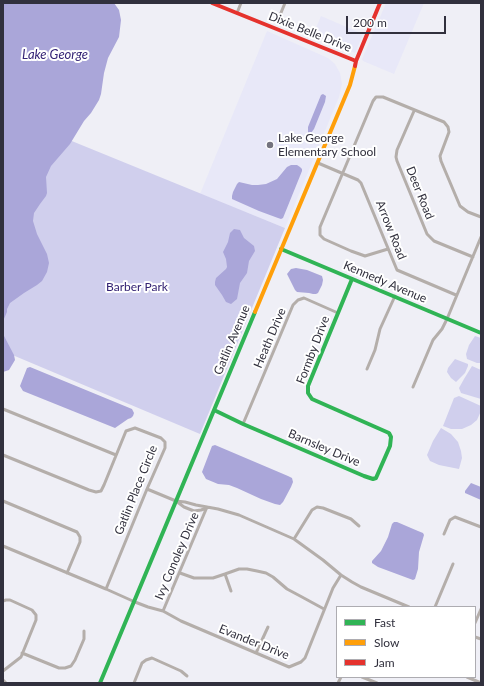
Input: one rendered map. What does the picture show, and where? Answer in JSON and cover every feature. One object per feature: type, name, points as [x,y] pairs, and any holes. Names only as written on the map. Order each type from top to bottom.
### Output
[{"type":"street","name":"Dixie Belle Drive","points":[[212,3],[356,62]]},
{"type":"street","points":[[237,13],[241,3]]},
{"type":"street","points":[[278,20],[285,3]]},
{"type":"street","name":"Gatlin Avenue","points":[[100,683],[318,163],[350,85],[356,62],[380,3]]},
{"type":"street","points":[[388,249],[365,256],[324,239],[320,235],[320,227],[376,97],[383,97],[444,122],[448,127],[449,132],[440,156],[441,162],[460,206],[468,212],[481,217]]},
{"type":"street","name":"Deer Road","points":[[414,111],[397,150],[397,161],[427,234],[434,241],[473,257]]},
{"type":"street","name":"Arrow Road","points":[[318,163],[361,182],[397,270],[456,295]]},
{"type":"street","points":[[413,387],[433,340],[442,330],[447,319],[481,237]]},
{"type":"street","name":"Kennedy Avenue","points":[[281,249],[481,333]]},
{"type":"street","name":"Formby Drive","points":[[352,279],[308,386],[308,393],[312,399],[384,430]]},
{"type":"street","points":[[367,369],[375,350],[380,329],[395,296]]},
{"type":"street","name":"Heath Drive","points":[[243,424],[293,305],[298,300],[304,298],[338,313]]},
{"type":"street","points":[[3,409],[116,456],[104,486],[100,491],[96,492],[3,455]]},
{"type":"street","name":"Barnsley Drive","points":[[214,410],[243,424],[373,479],[377,477],[390,446],[390,434],[384,430]]},
{"type":"street","name":"Gatlin Place Circle","points":[[106,589],[165,448],[165,442],[161,438],[135,428],[131,429],[126,431],[116,456]]},
{"type":"street","points":[[147,489],[176,501],[184,507],[194,511],[207,507]]},
{"type":"street","points":[[3,501],[77,532],[80,537],[80,542],[67,573]]},
{"type":"street","points":[[176,501],[218,509],[239,515],[294,539],[341,575],[361,587],[407,606]]},
{"type":"street","name":"Ivy Conoley Drive","points":[[164,611],[207,507]]},
{"type":"street","points":[[294,539],[312,510],[317,507],[351,519],[359,526]]},
{"type":"street","points":[[444,534],[450,520],[455,517],[481,527]]},
{"type":"street","points":[[3,546],[135,602]]},
{"type":"street","points":[[434,606],[453,564]]},
{"type":"street","points":[[180,573],[194,578],[213,578],[239,569],[266,573],[287,589],[324,609]]},
{"type":"street","points":[[225,574],[231,590]]},
{"type":"street","name":"Evander Drive","points":[[135,602],[164,611],[181,621],[289,667],[301,662],[305,658],[333,588],[341,575]]},
{"type":"street","points":[[3,601],[10,600],[32,610],[36,614],[36,620],[21,657],[3,671]]},
{"type":"street","points":[[476,621],[481,609]]},
{"type":"street","points":[[256,653],[268,627]]},
{"type":"street","points":[[22,652],[59,668],[71,666],[84,639],[84,631]]},
{"type":"street","points":[[134,683],[142,663],[152,658],[181,671],[187,676]]},
{"type":"street","points":[[364,678],[377,683]]},
{"type":"street","points":[[469,678],[481,683]]},
{"type":"street","points":[[3,680],[6,683]]},
{"type":"shaded area","points":[[386,3],[424,3],[394,74],[363,61],[362,59]]},
{"type":"shaded area","points":[[321,16],[363,34],[355,53],[313,35]]},
{"type":"shaded area","name":"Lake George Elementary School","points":[[267,31],[328,58],[335,64],[340,73],[342,84],[339,97],[285,228],[200,194]]},
{"type":"green space","name":"Barber Park","points":[[8,115],[285,228],[200,434],[3,351],[3,126]]},
{"type":"green space","points":[[475,336],[481,338],[481,363],[467,359],[466,354],[469,345]]},
{"type":"green space","points":[[455,359],[468,364],[465,373],[456,382],[447,372],[448,368]]},
{"type":"green space","points":[[472,366],[481,370],[481,399],[461,393],[459,388]]},
{"type":"green space","points":[[459,396],[481,406],[481,411],[477,420],[471,425],[462,429],[451,429],[443,426],[454,398]]},
{"type":"green space","points":[[441,428],[451,434],[458,442],[462,458],[459,469],[439,465],[430,461],[427,455]]},
{"type":"water","name":"Lake George","points":[[3,3],[114,3],[119,10],[121,20],[119,37],[108,58],[99,100],[70,144],[51,166],[46,177],[46,196],[34,213],[33,221],[37,234],[47,254],[49,263],[47,272],[42,281],[10,303],[3,321]]},
{"type":"water","points":[[323,94],[326,96],[325,102],[314,129],[311,133],[308,133],[308,127],[321,95]]},
{"type":"water","points":[[297,165],[302,169],[302,171],[283,218],[281,219],[259,211],[232,199],[233,192],[239,182],[252,185],[266,184],[277,179],[287,167]]},
{"type":"water","points":[[234,229],[240,230],[244,238],[254,246],[255,251],[249,261],[247,273],[240,283],[237,299],[231,304],[226,302],[215,285],[215,282],[216,278],[227,267],[223,252],[228,242],[230,233]]},
{"type":"water","points":[[296,268],[307,270],[322,276],[322,285],[318,293],[313,294],[297,292],[295,290],[287,274],[291,269]]},
{"type":"water","points":[[3,334],[15,360],[9,370],[3,372]]},
{"type":"water","points":[[30,367],[132,409],[134,413],[133,416],[115,428],[23,391],[20,386],[27,368]]},
{"type":"water","points":[[215,445],[292,478],[293,482],[283,502],[280,505],[275,504],[229,485],[218,484],[206,479],[202,472],[212,446]]},
{"type":"water","points":[[471,483],[481,487],[481,500],[465,493]]},
{"type":"water","points":[[394,522],[423,533],[424,535],[419,552],[418,569],[415,579],[413,580],[378,567],[372,563],[381,551]]},
{"type":"traffic: fast","points":[[281,249],[481,333]]},
{"type":"traffic: fast","points":[[214,410],[364,476],[373,479],[376,478],[390,446],[391,437],[389,433],[312,399],[308,393],[308,386],[352,279]]},
{"type":"traffic: fast","points":[[100,683],[255,312]]},
{"type":"traffic: slow","points":[[255,312],[350,85],[355,66]]},
{"type":"traffic: jam","points":[[212,3],[356,61]]},
{"type":"traffic: jam","points":[[355,66],[380,3]]},
{"type":"place","name":"Lake George Elementary School","points":[[270,145]]}]
